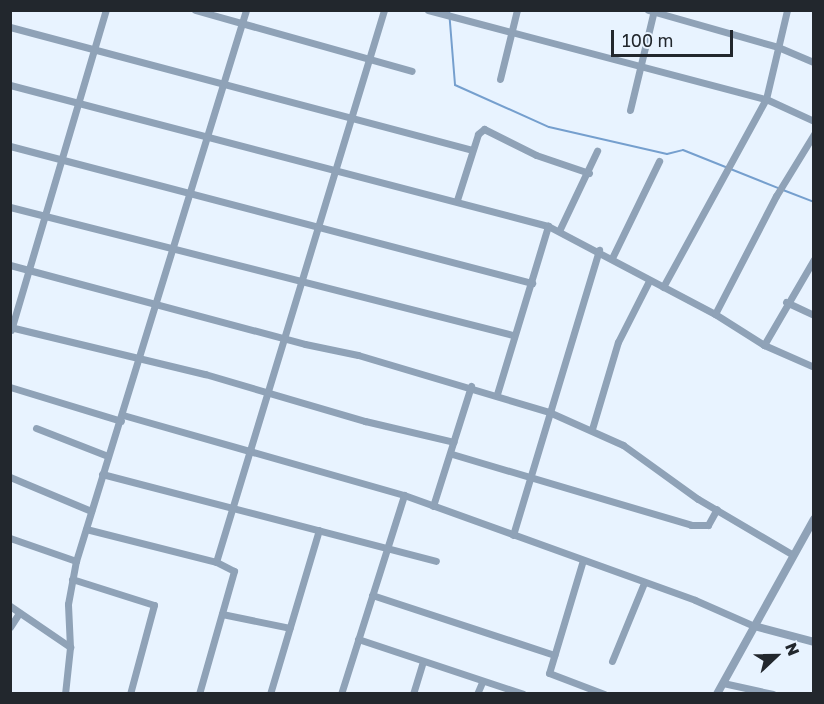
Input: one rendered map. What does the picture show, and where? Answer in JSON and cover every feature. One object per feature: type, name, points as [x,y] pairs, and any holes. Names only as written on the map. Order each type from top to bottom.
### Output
[{"type":"street","points":[[106,10],[11,328],[270,392],[365,422],[454,442]]},
{"type":"street","points":[[195,10],[412,70]]},
{"type":"street","points":[[65,693],[70,647],[68,604],[76,561],[102,474],[141,361],[246,10]]},
{"type":"street","points":[[216,562],[253,451],[270,392],[282,336],[384,10]]},
{"type":"street","points":[[429,10],[766,99],[813,121]]},
{"type":"street","points":[[500,79],[518,10]]},
{"type":"street","points":[[663,287],[766,99],[787,10]]},
{"type":"street","points":[[630,110],[652,11],[778,47],[813,62]]},
{"type":"street","points":[[10,27],[225,82],[472,150]]},
{"type":"street","points":[[10,85],[79,102],[208,140],[457,200],[548,225],[599,250],[649,281],[715,314],[764,345],[813,367]]},
{"type":"street","points":[[457,200],[480,131],[488,130],[536,156],[589,173]]},
{"type":"street","points":[[715,314],[776,196],[813,134]]},
{"type":"street","points":[[10,146],[532,283]]},
{"type":"street","points":[[559,231],[589,173],[597,151]]},
{"type":"street","points":[[612,258],[659,161]]},
{"type":"street","points":[[10,207],[513,335]]},
{"type":"street","points":[[496,394],[548,225]]},
{"type":"street","points":[[513,535],[599,250]]},
{"type":"street","points":[[764,345],[786,302],[813,259]]},
{"type":"street","points":[[10,265],[471,386],[549,412],[592,429],[663,471],[717,509],[793,555]]},
{"type":"street","points":[[592,429],[618,342],[649,281]]},
{"type":"street","points":[[786,302],[813,315]]},
{"type":"street","points":[[433,506],[452,454],[471,386]]},
{"type":"street","points":[[10,387],[253,451],[404,495],[583,560],[754,626],[813,642]]},
{"type":"street","points":[[36,428],[108,456]]},
{"type":"street","points":[[452,454],[691,525],[708,525],[717,509]]},
{"type":"street","points":[[102,474],[436,561]]},
{"type":"street","points":[[10,477],[91,511]]},
{"type":"street","points":[[341,693],[404,495]]},
{"type":"street","points":[[717,693],[813,519]]},
{"type":"street","points":[[86,529],[216,562],[234,572],[199,693]]},
{"type":"street","points":[[270,693],[320,530]]},
{"type":"street","points":[[10,538],[76,561]]},
{"type":"street","points":[[583,560],[549,669],[551,676],[604,693]]},
{"type":"street","points":[[72,579],[154,604],[130,693]]},
{"type":"street","points":[[612,661],[644,583]]},
{"type":"street","points":[[372,595],[554,655]]},
{"type":"street","points":[[10,606],[70,647]]},
{"type":"street","points":[[10,627],[19,613]]},
{"type":"street","points":[[222,614],[290,628]]},
{"type":"street","points":[[358,639],[523,693]]},
{"type":"street","points":[[413,693],[423,661]]},
{"type":"street","points":[[477,693],[482,681]]},
{"type":"street","points":[[723,682],[773,693]]},
{"type":"waterway","points":[[449,10],[455,85],[549,127],[667,154],[683,150],[778,188]]},
{"type":"waterway","points":[[783,190],[814,202]]}]
